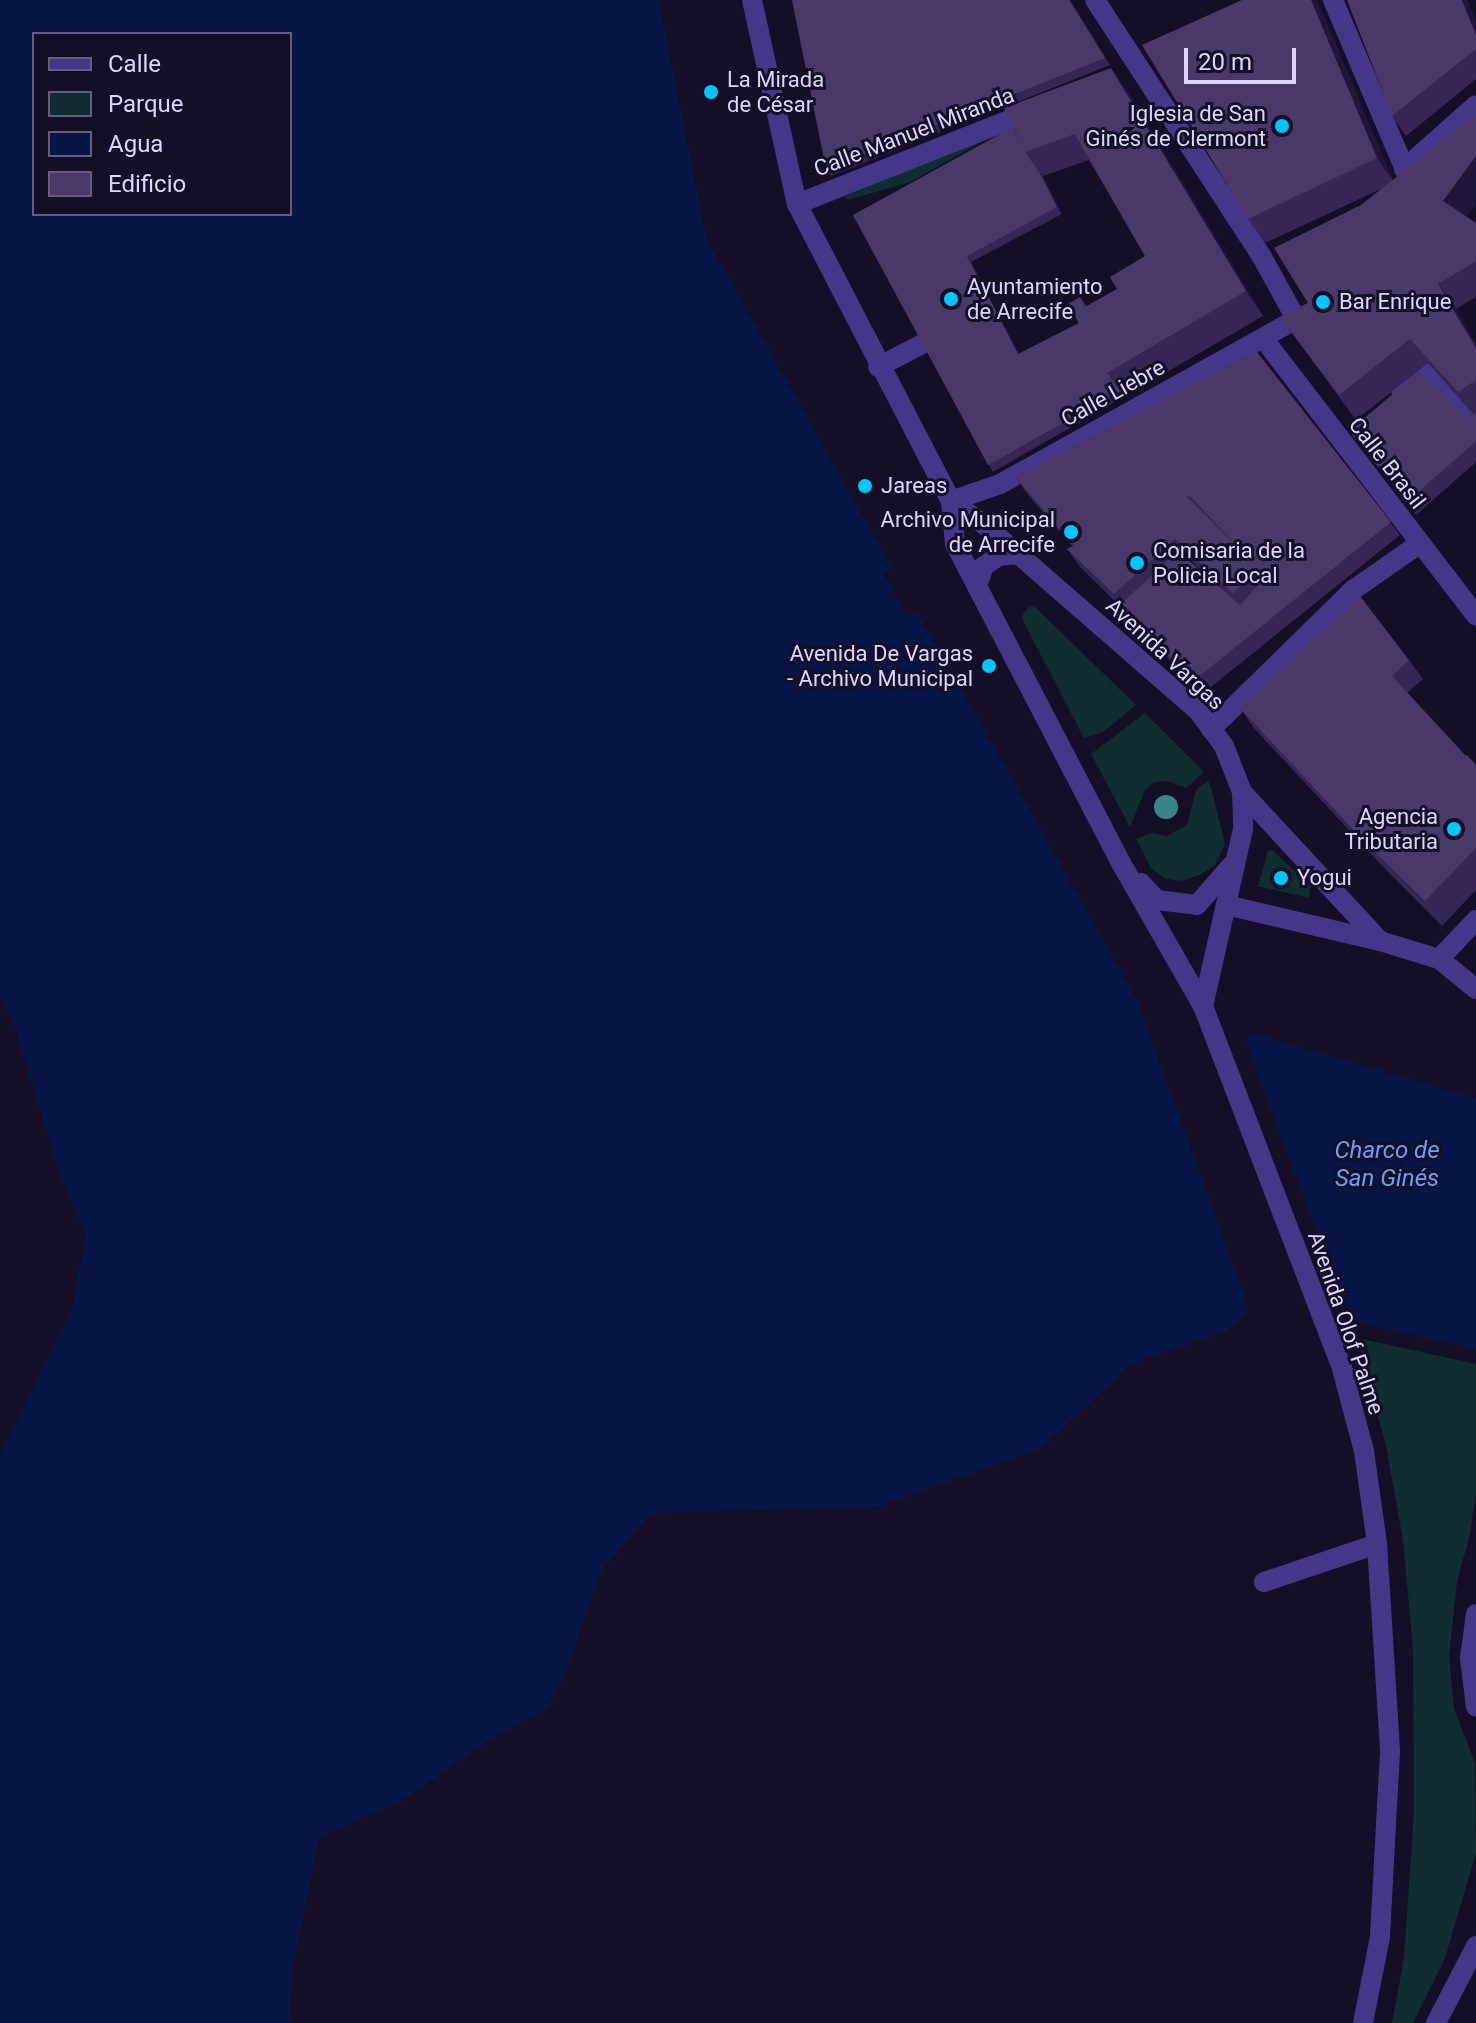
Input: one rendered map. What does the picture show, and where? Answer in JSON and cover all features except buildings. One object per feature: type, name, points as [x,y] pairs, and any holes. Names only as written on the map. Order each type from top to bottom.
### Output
[{"type":"street","name":"Avenida Vargas","points":[[752,0],[797,204],[878,367],[951,501],[1018,554],[1199,712],[1224,746],[1242,792],[1243,829],[1203,1006]]},
{"type":"street","points":[[1095,0],[1138,58],[1119,78]]},
{"type":"street","points":[[1333,0],[1412,186],[1385,199]]},
{"type":"street","name":"Calle Liebre","points":[[951,501],[1000,484],[1144,394],[1263,338],[1296,319],[1268,254],[1138,58]]},
{"type":"street","name":"Calle Manuel Miranda","points":[[797,204],[1029,120],[1053,103]]},
{"type":"street","points":[[1404,169],[1476,105]]},
{"type":"street","name":"Calle Brasil","points":[[1263,338],[1345,435],[1419,544],[1476,616]]},
{"type":"street","points":[[878,367],[926,342]]},
{"type":"street","points":[[1388,401],[1425,371],[1476,422]]},
{"type":"street","name":"Avenida Vargas","points":[[951,501],[955,544],[1121,863]]},
{"type":"street","points":[[1211,729],[1353,590],[1419,544]]},
{"type":"street","points":[[977,586],[984,566],[999,556],[1018,554]]},
{"type":"street","points":[[1242,792],[1380,941]]},
{"type":"street","points":[[1121,863],[1157,900],[1197,905],[1237,860]]},
{"type":"street","name":"Avenida Olof Palme","points":[[1121,863],[1203,1006],[1336,1353],[1364,1451],[1386,1634],[1389,1780],[1380,1937],[1363,2023]]},
{"type":"street","points":[[1226,905],[1380,941],[1439,959],[1476,989]]},
{"type":"street","points":[[1439,959],[1476,920]]},
{"type":"street","points":[[1264,1582],[1377,1544]]},
{"type":"street","points":[[1476,1614],[1470,1658],[1476,1707]]},
{"type":"street","points":[[1436,2023],[1476,1946]]},
{"type":"green space","points":[[1010,126],[910,182],[848,200],[844,197]]},
{"type":"green space","points":[[1030,606],[1036,608],[1136,705],[1103,732],[1084,738],[1023,621],[1023,614]]},
{"type":"green space","points":[[1145,713],[1204,772],[1186,788],[1168,781],[1154,782],[1145,790],[1130,827],[1091,754]]},
{"type":"green space","points":[[1209,780],[1225,844],[1215,865],[1200,875],[1181,881],[1164,878],[1151,868],[1136,839],[1151,833],[1167,836],[1187,825],[1196,790]]},
{"type":"green space","points":[[1272,850],[1310,885],[1309,898],[1258,886],[1268,851]]},
{"type":"green space","points":[[1362,1339],[1476,1364],[1476,1493],[1470,1534],[1457,1582],[1449,1656],[1454,1709],[1475,1763],[1476,1853],[1445,1958],[1413,2023],[1392,2023],[1404,1958],[1414,1812],[1413,1648],[1403,1540],[1386,1446],[1360,1349]]},
{"type":"water","points":[[0,0],[659,0],[707,240],[892,568],[883,573],[906,616],[916,611],[1136,998],[1249,1309],[1227,1331],[1130,1364],[1044,1447],[878,1507],[651,1513],[600,1573],[567,1669],[547,1709],[489,1740],[400,1802],[319,1837],[292,1971],[289,2023],[0,2023],[0,1455],[72,1309],[86,1235],[60,1175],[13,1021],[0,997]]},
{"type":"water","name":"Charco de San Ginés","points":[[1250,1033],[1476,1098],[1476,1349],[1350,1321],[1246,1043]]},
{"type":"place","name":"La Mirada de César","points":[[711,92]]},
{"type":"place","name":"Iglesia de San Ginés de Clermont","points":[[1282,126]]},
{"type":"place","name":"Ayuntamiento de Arrecife","points":[[951,299]]},
{"type":"place","name":"Bar Enrique","points":[[1323,302]]},
{"type":"place","name":"Jareas","points":[[865,486]]},
{"type":"place","name":"Archivo Municipal de Arrecife","points":[[1071,532]]},
{"type":"place","name":"Comisaria de la Policia Local","points":[[1137,563]]},
{"type":"place","name":"Avenida De Vargas - Archivo Municipal","points":[[989,666]]},
{"type":"place","name":"Agencia Tributaria","points":[[1454,829]]},
{"type":"place","name":"Yogui","points":[[1281,878]]}]
